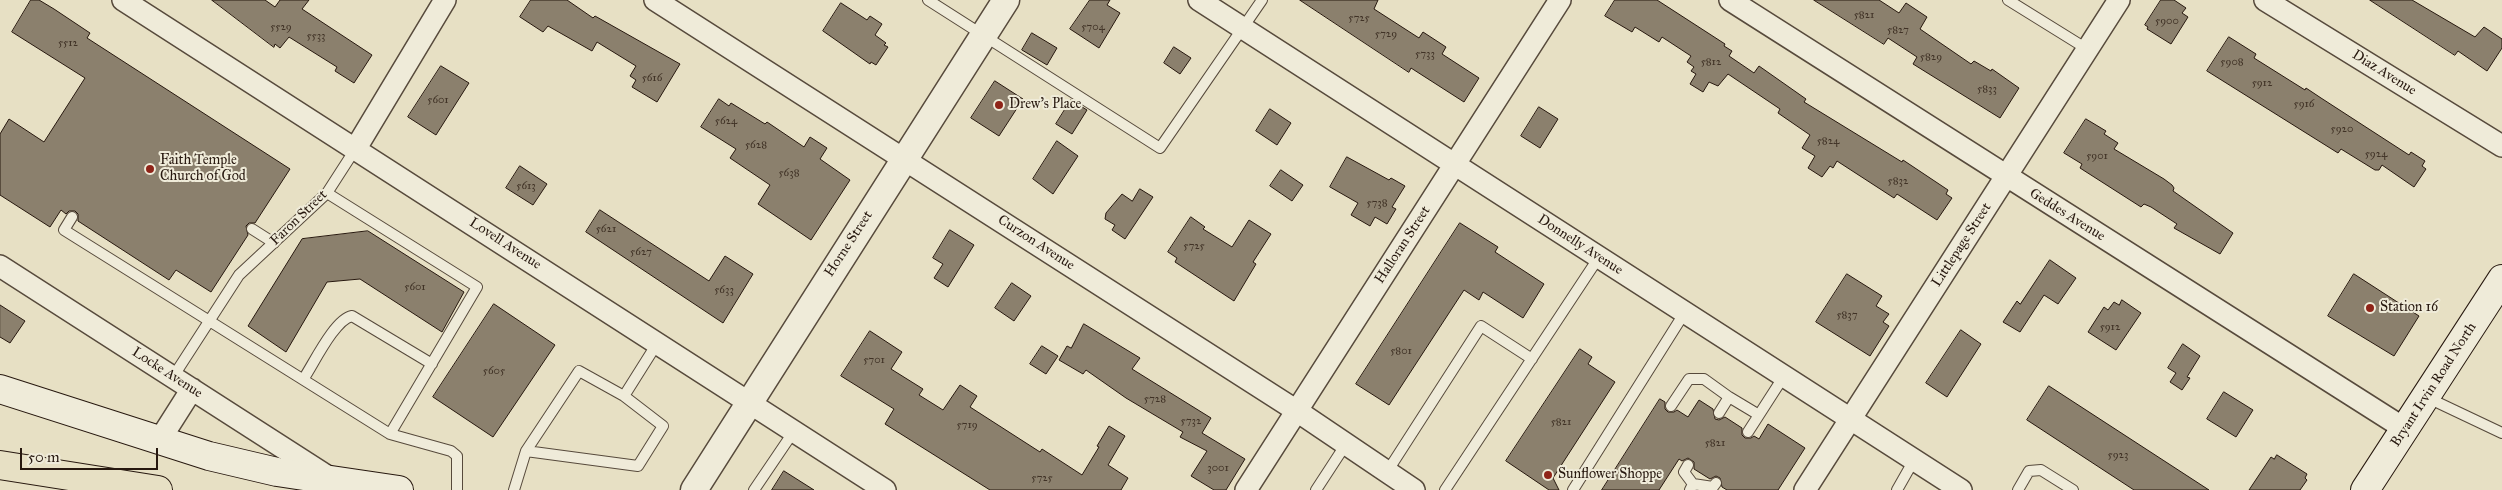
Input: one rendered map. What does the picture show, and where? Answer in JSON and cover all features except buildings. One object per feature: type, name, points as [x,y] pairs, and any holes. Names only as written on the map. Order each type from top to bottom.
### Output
[{"type":"highway","points":[[0,466],[158,490]]},
{"type":"main road","name":"Bryant Irvin Road North","points":[[2365,490],[2502,279]]},
{"type":"main road","points":[[0,389],[209,456],[269,470],[399,490]]},
{"type":"street","name":"Lovell Avenue","points":[[123,0],[658,342],[885,490]]},
{"type":"street","name":"Faron Street","points":[[356,148],[445,0]]},
{"type":"street","name":"Curzon Avenue","points":[[655,0],[1297,411],[1346,444],[1390,480],[1414,490]]},
{"type":"street","name":"Horne Street","points":[[694,490],[748,402],[1006,0]]},
{"type":"street","name":"Donnelly Avenue","points":[[1199,0],[1961,490]]},
{"type":"street","name":"Halloran Street","points":[[1246,490],[1560,0]]},
{"type":"street","name":"Geddes Avenue","points":[[1730,0],[2405,429]]},
{"type":"street","name":"Littlepage Street","points":[[1806,490],[1850,418],[2119,0]]},
{"type":"street","name":"Diaz Avenue","points":[[2265,0],[2502,146]]},
{"type":"street","name":"Locke Avenue","points":[[0,266],[334,480]]},
{"type":"street","points":[[159,441],[192,389]]},
{"type":"lane","points":[[928,0],[1160,148],[1244,29],[1262,0]]},
{"type":"lane","points":[[2008,0],[2087,49]]},
{"type":"lane","name":"Faron Street","points":[[173,377],[240,275],[327,193],[356,148]]},
{"type":"lane","points":[[327,193],[477,287],[390,434]]},
{"type":"lane","points":[[72,217],[64,230],[208,322],[304,378],[390,434],[451,451],[457,456],[457,490]]},
{"type":"lane","points":[[252,229],[274,243]]},
{"type":"lane","points":[[1445,490],[1599,257]]},
{"type":"lane","points":[[1573,490],[1685,312]]},
{"type":"lane","points":[[304,378],[337,327],[345,317],[352,316],[432,364]]},
{"type":"lane","points":[[1390,480],[1481,326],[1532,359]]},
{"type":"lane","points":[[624,396],[658,342]]},
{"type":"lane","points":[[514,490],[526,451],[579,371],[624,396],[663,426],[638,466],[526,451]]},
{"type":"lane","points":[[1748,432],[1784,376]]},
{"type":"lane","points":[[1671,406],[1689,379],[1704,380],[1759,415]]},
{"type":"lane","points":[[1719,413],[1729,397]]},
{"type":"lane","points":[[2425,397],[2502,433]]},
{"type":"lane","points":[[754,490],[794,431]]},
{"type":"lane","points":[[1316,490],[1346,444]]},
{"type":"lane","points":[[1897,490],[1914,460]]},
{"type":"lane","points":[[1688,465],[1684,472],[1692,488],[1713,486],[1716,483]]},
{"type":"lane","points":[[2018,490],[2029,471],[2041,470],[2073,490]]},
{"type":"place","name":"Drew's Place","points":[[999,105]]},
{"type":"place","name":"Faith Temple Church of God","points":[[150,169]]},
{"type":"place","name":"Station 16","points":[[2370,308]]},
{"type":"place","name":"Sunflower Shoppe","points":[[1548,475]]}]
